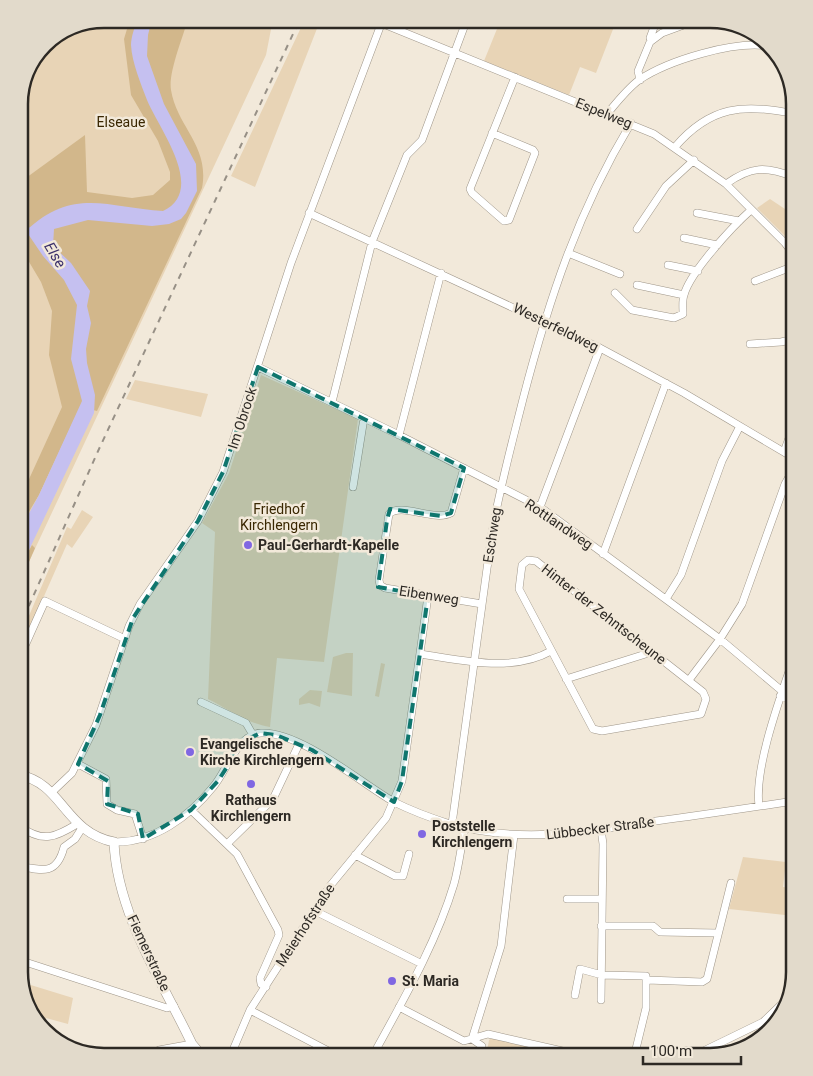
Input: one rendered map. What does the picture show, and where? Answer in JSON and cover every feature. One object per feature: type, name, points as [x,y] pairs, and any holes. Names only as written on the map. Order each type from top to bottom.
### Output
[{"type":"main road","points":[[28,778],[52,792],[80,826],[102,840],[114,842]]},
{"type":"main road","name":"Fiemerstraße","points":[[114,842],[117,866],[131,920],[195,1048]]},
{"type":"street","name":"Im Obrock","points":[[52,792],[61,786],[78,764],[100,715],[124,639],[140,604],[198,521],[230,456],[277,304],[309,213],[379,28]]},
{"type":"street","name":"Espelweg","points":[[398,28],[454,53],[631,123],[675,147],[726,184],[786,244]]},
{"type":"street","points":[[332,402],[372,242],[407,155],[422,140],[464,28]]},
{"type":"street","points":[[652,40],[650,38],[654,28]]},
{"type":"street","points":[[640,80],[638,71],[647,46],[652,40],[674,28]]},
{"type":"street","points":[[607,114],[640,80],[667,67],[725,49],[758,45]]},
{"type":"street","points":[[492,133],[533,150],[535,153],[509,220],[504,221],[472,193],[470,188],[492,133],[515,77]]},
{"type":"street","points":[[675,147],[685,134],[705,119],[726,111],[749,108],[786,113]]},
{"type":"street","name":"Eschweg","points":[[452,824],[500,488],[544,320],[568,253],[589,198],[631,123]]},
{"type":"street","points":[[637,229],[666,186],[694,160]]},
{"type":"street","points":[[726,184],[740,174],[760,168],[786,174]]},
{"type":"street","points":[[615,294],[632,310],[674,318],[682,314],[684,294],[698,271],[717,246],[750,210]]},
{"type":"street","name":"Westerfeldweg","points":[[309,213],[544,320],[600,348],[666,383],[784,452]]},
{"type":"street","points":[[697,213],[739,221]]},
{"type":"street","points":[[684,238],[717,246]]},
{"type":"street","points":[[568,253],[620,274]]},
{"type":"street","points":[[668,265],[698,271]]},
{"type":"street","points":[[755,281],[786,269]]},
{"type":"street","points":[[399,435],[441,273]]},
{"type":"street","points":[[637,285],[684,294]]},
{"type":"street","points":[[750,344],[786,341]]},
{"type":"street","points":[[540,507],[600,348]]},
{"type":"street","name":"Rottlandweg","points":[[258,367],[399,435],[540,507],[720,639],[781,693]]},
{"type":"street","points":[[603,554],[666,383]]},
{"type":"street","points":[[353,487],[364,418]]},
{"type":"street","points":[[666,599],[681,575],[722,460],[740,426]]},
{"type":"street","points":[[784,452],[786,446]]},
{"type":"street","name":"Eibenweg","points":[[464,468],[452,513],[441,516],[396,510],[389,514],[379,571],[380,585],[385,588],[482,604]]},
{"type":"street","points":[[689,680],[720,639],[742,604],[786,482]]},
{"type":"street","name":"Hinter der Zehntscheune","points":[[528,560],[536,561],[689,680],[705,695],[703,711],[698,717],[598,732],[593,728],[519,589],[522,565],[528,560]]},
{"type":"street","name":"Meierhofstraße","points":[[234,1048],[250,1010],[313,910],[330,886],[386,818],[394,802],[402,781],[428,596]]},
{"type":"street","points":[[28,639],[45,601],[124,639]]},
{"type":"street","points":[[420,654],[476,662],[526,661],[551,651]]},
{"type":"street","points":[[566,679],[652,652]]},
{"type":"street","points":[[759,806],[758,781],[786,679]]},
{"type":"street","points":[[781,693],[786,695]]},
{"type":"street","points":[[114,842],[143,839],[166,828],[191,810],[218,781],[243,742],[253,735],[246,723],[201,702]]},
{"type":"street","name":"Lübbecker Straße","points":[[253,735],[267,733],[299,744],[346,770],[394,802],[416,812],[452,824],[514,835],[568,834],[786,802]]},
{"type":"street","points":[[227,844],[273,799],[299,744]]},
{"type":"street","points":[[78,764],[106,779],[107,804],[135,814],[143,839]]},
{"type":"street","points":[[191,810],[237,854],[278,930],[278,935],[260,978],[261,984],[266,987]]},
{"type":"street","points":[[28,831],[38,837],[45,838],[80,826]]},
{"type":"street","points":[[28,868],[43,870],[54,866],[61,858],[64,847],[75,839],[80,826]]},
{"type":"street","points":[[377,1048],[439,925],[454,883],[465,827]]},
{"type":"street","points":[[601,829],[603,844],[601,1000]]},
{"type":"street","points":[[472,1039],[501,946],[514,835]]},
{"type":"street","points":[[355,855],[395,876],[403,876],[409,854]]},
{"type":"street","points":[[647,980],[702,982],[707,979],[731,883]]},
{"type":"street","points":[[566,899],[602,899]]},
{"type":"street","points":[[313,910],[420,963]]},
{"type":"street","points":[[601,926],[654,926],[660,932],[718,933]]},
{"type":"street","points":[[28,963],[168,1008],[174,1006]]},
{"type":"street","points":[[575,995],[580,969],[602,975],[646,976],[646,1008],[636,1048]]},
{"type":"street","points":[[399,1007],[464,1040],[488,1034],[536,1048]]},
{"type":"street","points":[[250,1010],[323,1048]]},
{"type":"street","points":[[710,1048],[763,1022],[776,1010]]},
{"type":"street","points":[[472,1039],[482,1046],[482,1048]]},
{"type":"street","points":[[170,1048],[192,1044]]},
{"type":"highlighted area","points":[[258,367],[464,468],[451,513],[441,516],[390,509],[387,520],[378,587],[428,596],[402,781],[394,802],[312,750],[276,735],[260,733],[243,742],[218,781],[191,810],[143,839],[138,814],[107,804],[108,781],[78,764],[100,715],[133,618],[198,521],[223,472]]},
{"type":"green space","name":"Elseaue","points":[[93,28],[271,28],[266,55],[28,564],[28,98],[35,70],[53,46],[65,38]]},
{"type":"green space","points":[[301,28],[317,28],[255,187],[231,176]]},
{"type":"green space","points":[[497,28],[614,28],[596,73],[580,67],[569,95],[484,61]]},
{"type":"green space","points":[[770,199],[786,210],[786,237],[757,208]]},
{"type":"green space","name":"Friedhof Kirchlengern","points":[[261,375],[358,419],[324,662],[277,658],[270,727],[246,719],[208,699],[215,532],[202,523],[229,473]]},
{"type":"green space","points":[[135,380],[208,394],[201,417],[126,399]]},
{"type":"green space","points":[[82,510],[93,517],[72,548],[67,544],[28,633],[28,618],[67,527],[71,529]]},
{"type":"green space","points":[[353,653],[352,696],[327,692],[333,657]]},
{"type":"green space","points":[[381,663],[385,664],[379,697],[375,696]]},
{"type":"green space","points":[[310,690],[322,691],[320,707],[309,703],[299,705],[299,699]]},
{"type":"green space","points":[[743,857],[786,862],[783,887],[786,887],[786,915],[729,909]]},
{"type":"green space","points":[[28,984],[73,998],[68,1024],[46,1018],[45,1022],[35,1006]]},
{"type":"green space","points":[[492,1038],[533,1048],[488,1048],[489,1040]]},
{"type":"shaded area","points":[[127,28],[185,28],[174,65],[171,90],[174,103],[192,137],[201,160],[203,173],[202,188],[97,411],[80,407],[39,495],[28,513],[28,481],[62,407],[49,355],[52,311],[41,282],[28,260],[28,176],[85,135],[87,192],[132,198],[153,195],[170,180],[170,172],[158,141],[131,95],[124,39]]},
{"type":"shaded area","points":[[32,545],[35,548],[28,564],[28,553]]},
{"type":"water","name":"Else","points":[[134,28],[150,28],[147,56],[164,104],[196,164],[197,191],[181,219],[169,224],[152,226],[88,220],[54,229],[53,246],[71,263],[90,291],[87,306],[91,323],[86,349],[87,363],[95,395],[94,413],[28,552],[28,515],[82,401],[71,359],[77,305],[64,280],[43,256],[28,234],[28,229],[43,217],[60,208],[76,204],[108,204],[163,211],[175,201],[181,189],[176,158],[147,100],[135,66],[131,45]]},
{"type":"railway","points":[[28,608],[99,449],[296,28]]},
{"type":"place","name":"Paul-Gerhardt-Kapelle","points":[[248,545]]},
{"type":"place","name":"Evangelische Kirche Kirchlengern","points":[[190,752]]},
{"type":"place","name":"Rathaus Kirchlengern","points":[[251,784]]},
{"type":"place","name":"Poststelle Kirchlengern","points":[[422,834]]},
{"type":"place","name":"St. Maria","points":[[392,981]]}]
